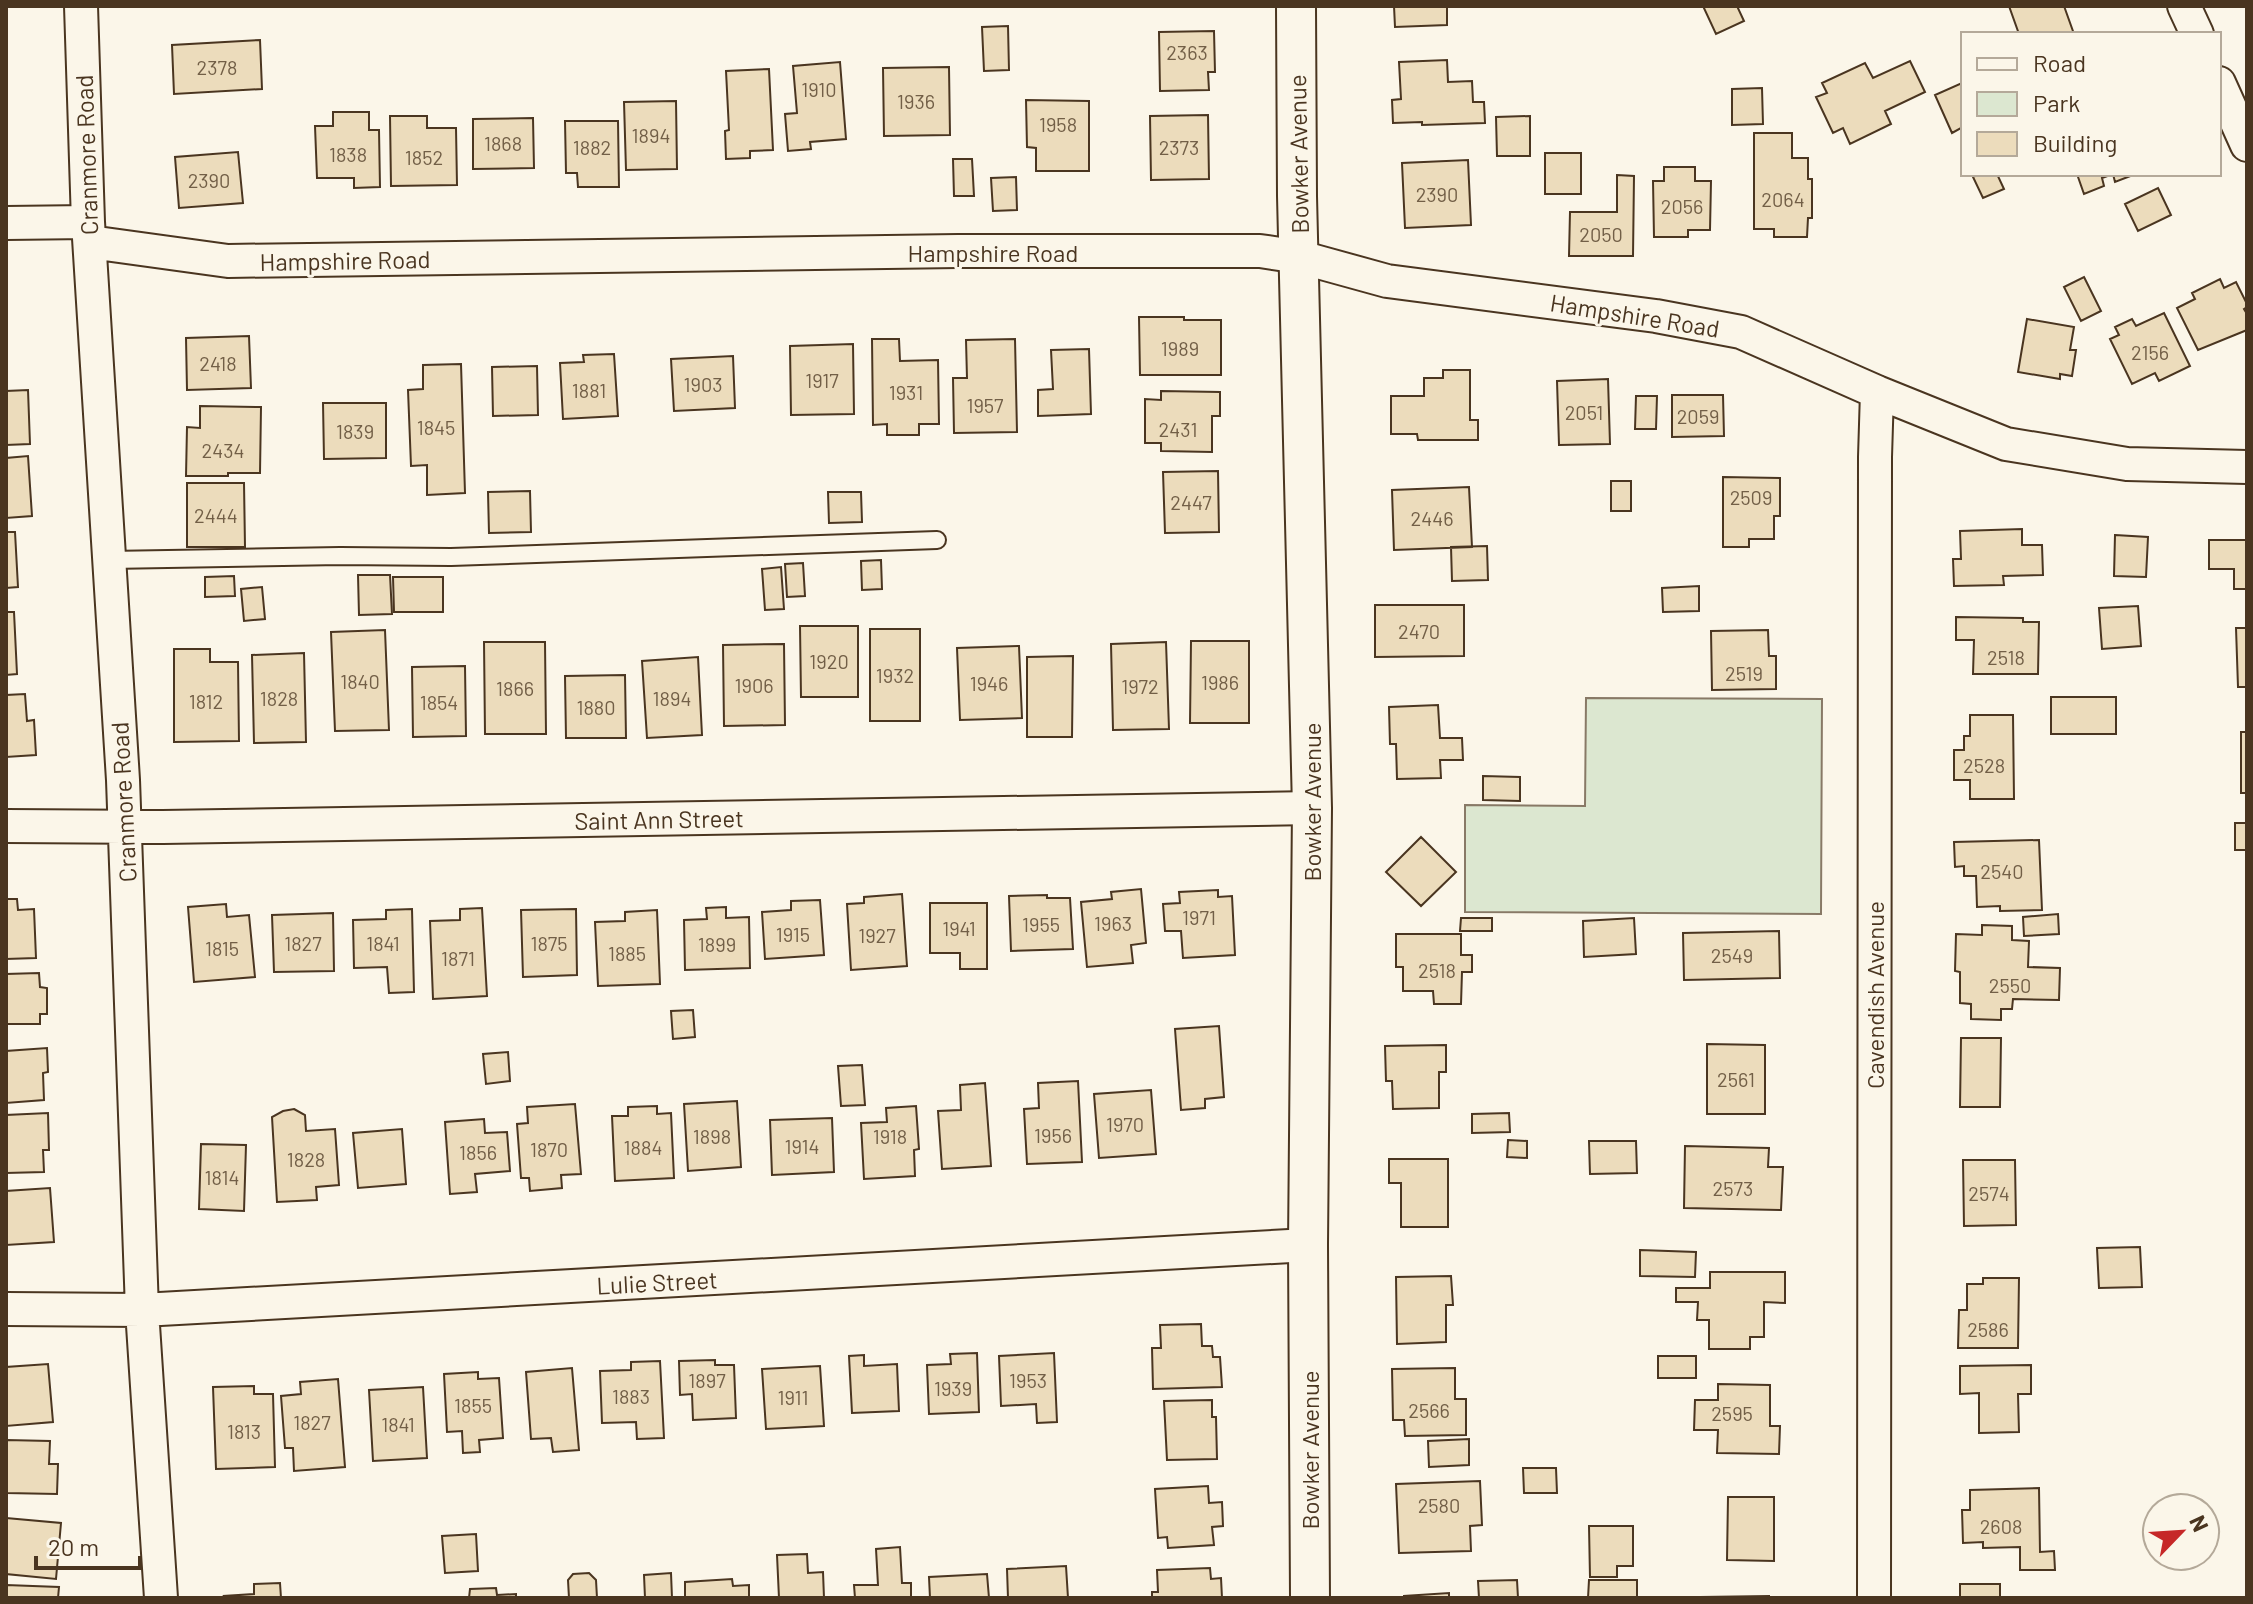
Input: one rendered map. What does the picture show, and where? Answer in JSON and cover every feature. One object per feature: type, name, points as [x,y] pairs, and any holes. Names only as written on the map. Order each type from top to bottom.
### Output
[{"type":"street","name":"Cranmore Road","points":[[81,6],[89,232],[125,827],[142,1310],[161,1598]]},
{"type":"street","name":"Bowker Avenue","points":[[1296,6],[1312,808],[1308,1245],[1310,1598]]},
{"type":"street","points":[[2184,6],[2196,32]]},
{"type":"street","points":[[2221,87],[2247,145]]},
{"type":"street","name":"Hampshire Road","points":[[6,223],[89,232],[228,261],[1245,250],[1300,257],[1387,281],[1656,316],[1741,332],[2006,444],[2127,464],[2247,467]]},
{"type":"street","name":"Cavendish Avenue","points":[[1874,1598],[1877,392]]},
{"type":"street","name":"Saint Ann Street","points":[[6,826],[125,827],[1312,808]]},
{"type":"street","name":"Lulie Street","points":[[6,1309],[142,1310],[1308,1245]]},
{"type":"lane","points":[[109,560],[451,557],[937,540]]},
{"type":"green space","points":[[1586,698],[1822,699],[1821,914],[1465,912],[1465,805],[1585,806]]},
{"type":"building","points":[[1394,6],[1447,6],[1447,25],[1395,27]]},
{"type":"building","points":[[1703,6],[1737,6],[1744,21],[1716,34]]},
{"type":"building","points":[[2009,6],[2064,6],[2073,32],[2018,32]]},
{"type":"building","points":[[1008,26],[1009,70],[984,71],[982,27]]},
{"type":"building","points":[[1214,31],[1215,72],[1208,72],[1209,90],[1160,91],[1159,32]]},
{"type":"building","points":[[260,40],[262,89],[174,94],[172,45]]},
{"type":"building","points":[[1447,60],[1448,82],[1472,81],[1473,102],[1484,102],[1485,123],[1393,123],[1392,100],[1401,99],[1399,62]]},
{"type":"building","points":[[1910,61],[1925,92],[1885,111],[1891,124],[1850,144],[1843,128],[1833,133],[1816,97],[1827,93],[1822,83],[1865,63],[1873,78]]},
{"type":"building","points":[[840,62],[846,139],[810,142],[811,149],[788,151],[785,114],[797,113],[793,66]]},
{"type":"building","points":[[949,67],[950,135],[884,136],[883,68]]},
{"type":"building","points":[[769,69],[773,150],[750,151],[750,158],[726,159],[725,131],[729,130],[726,71]]},
{"type":"building","points":[[1961,83],[1961,128],[1952,133],[1935,95]]},
{"type":"building","points":[[1762,88],[1763,124],[1732,125],[1732,89]]},
{"type":"building","points":[[1026,100],[1089,101],[1089,171],[1036,171],[1036,148],[1027,147]]},
{"type":"building","points":[[676,101],[677,169],[626,170],[624,102]]},
{"type":"building","points":[[333,112],[369,112],[369,130],[379,130],[380,187],[354,188],[354,178],[317,178],[315,126],[333,126]]},
{"type":"building","points":[[1208,115],[1209,179],[1151,180],[1150,116]]},
{"type":"building","points":[[390,116],[427,116],[427,128],[456,128],[457,185],[391,186]]},
{"type":"building","points":[[1530,116],[1530,156],[1497,156],[1496,117]]},
{"type":"building","points":[[533,118],[534,168],[473,169],[473,119]]},
{"type":"building","points":[[565,121],[618,121],[619,187],[578,187],[577,173],[566,173]]},
{"type":"building","points":[[1754,133],[1792,133],[1792,158],[1808,158],[1808,179],[1812,179],[1812,218],[1808,218],[1807,237],[1774,237],[1774,229],[1754,229]]},
{"type":"building","points":[[238,152],[243,203],[179,208],[175,157]]},
{"type":"building","points":[[1545,153],[1581,153],[1581,194],[1545,194]]},
{"type":"building","points":[[953,159],[972,159],[974,196],[954,196]]},
{"type":"building","points":[[1468,160],[1471,225],[1405,228],[1402,163]]},
{"type":"building","points":[[1664,167],[1695,167],[1695,181],[1711,181],[1710,230],[1688,230],[1688,237],[1654,237],[1653,181],[1664,181]]},
{"type":"building","points":[[1617,175],[1634,176],[1633,256],[1569,256],[1570,212],[1617,212]]},
{"type":"building","points":[[1998,176],[2004,189],[1983,198],[1973,177]]},
{"type":"building","points":[[2078,176],[2108,176],[2102,178],[2104,186],[2084,194]]},
{"type":"building","points":[[2114,176],[2130,176],[2115,182]]},
{"type":"building","points":[[1016,177],[1017,210],[993,211],[991,178]]},
{"type":"building","points":[[2158,188],[2171,215],[2138,231],[2125,204]]},
{"type":"building","points":[[2084,277],[2101,311],[2081,321],[2064,287]]},
{"type":"building","points":[[2220,279],[2224,288],[2236,282],[2247,304],[2244,309],[2247,330],[2198,350],[2177,308],[2195,299],[2192,293]]},
{"type":"building","points":[[2164,313],[2190,366],[2159,381],[2155,373],[2132,384],[2110,339],[2119,335],[2115,327],[2132,319],[2136,326]]},
{"type":"building","points":[[1139,317],[1221,320],[1221,375],[1140,375]]},
{"type":"building","points":[[2027,319],[2074,327],[2070,350],[2076,350],[2072,376],[2060,374],[2060,379],[2018,372]]},
{"type":"building","points":[[249,336],[251,388],[187,390],[186,338]]},
{"type":"building","points":[[872,339],[899,339],[900,361],[938,360],[939,424],[919,424],[919,435],[887,435],[887,424],[873,425]]},
{"type":"building","points":[[1015,339],[1017,432],[954,433],[953,378],[967,378],[966,340]]},
{"type":"building","points":[[853,344],[854,414],[791,415],[790,346]]},
{"type":"building","points":[[1089,349],[1091,414],[1038,416],[1038,390],[1053,389],[1051,350]]},
{"type":"building","points":[[614,354],[618,416],[563,419],[560,363],[584,362],[583,355]]},
{"type":"building","points":[[733,356],[735,408],[674,411],[671,359]]},
{"type":"building","points":[[461,364],[465,493],[427,495],[427,465],[411,466],[408,390],[423,389],[423,365]]},
{"type":"building","points":[[537,366],[538,415],[493,416],[492,367]]},
{"type":"building","points":[[1443,370],[1470,370],[1470,420],[1478,420],[1478,440],[1418,440],[1417,434],[1391,434],[1391,396],[1424,396],[1424,378],[1443,378]]},
{"type":"building","points":[[1608,379],[1610,444],[1559,445],[1557,381]]},
{"type":"building","points":[[28,390],[30,444],[6,445],[6,391]]},
{"type":"building","points":[[1161,391],[1220,392],[1220,416],[1212,416],[1212,452],[1161,451],[1161,443],[1145,443],[1145,399],[1161,400]]},
{"type":"building","points":[[1672,395],[1723,395],[1724,436],[1672,437]]},
{"type":"building","points":[[1636,396],[1657,396],[1656,429],[1635,429]]},
{"type":"building","points":[[323,403],[386,403],[386,458],[324,459]]},
{"type":"building","points":[[200,406],[261,407],[260,473],[186,476],[187,427],[200,428]]},
{"type":"building","points":[[28,456],[32,516],[6,518],[6,458]]},
{"type":"building","points":[[1218,471],[1219,532],[1165,533],[1163,472]]},
{"type":"building","points":[[1723,477],[1780,478],[1780,516],[1774,516],[1774,539],[1749,539],[1749,547],[1723,547]]},
{"type":"building","points":[[1611,481],[1631,481],[1631,511],[1611,511]]},
{"type":"building","points":[[187,483],[244,483],[245,547],[187,547]]},
{"type":"building","points":[[1469,487],[1472,547],[1394,550],[1392,490]]},
{"type":"building","points":[[530,491],[531,532],[489,533],[488,492]]},
{"type":"building","points":[[828,492],[861,492],[862,522],[829,523]]},
{"type":"building","points":[[2022,529],[2022,545],[2042,545],[2043,575],[2003,576],[2004,585],[1954,586],[1953,559],[1961,559],[1960,531]]},
{"type":"building","points":[[6,532],[15,532],[18,587],[6,588]]},
{"type":"building","points":[[2115,535],[2148,537],[2146,577],[2114,576]]},
{"type":"building","points":[[2209,540],[2247,540],[2247,589],[2234,589],[2234,569],[2209,569]]},
{"type":"building","points":[[1487,546],[1488,580],[1452,581],[1451,547]]},
{"type":"building","points":[[881,560],[882,589],[862,590],[861,561]]},
{"type":"building","points":[[803,563],[805,596],[787,597],[785,564]]},
{"type":"building","points":[[781,567],[784,609],[765,610],[762,569]]},
{"type":"building","points":[[358,575],[390,575],[392,614],[359,615]]},
{"type":"building","points":[[234,576],[235,596],[205,597],[205,577]]},
{"type":"building","points":[[393,577],[443,577],[443,612],[394,612]]},
{"type":"building","points":[[1699,586],[1699,611],[1663,612],[1662,588]]},
{"type":"building","points":[[262,587],[265,619],[244,621],[241,589]]},
{"type":"building","points":[[1375,605],[1464,605],[1464,656],[1375,657]]},
{"type":"building","points":[[2138,606],[2141,646],[2102,649],[2099,608]]},
{"type":"building","points":[[6,612],[14,612],[17,674],[6,675]]},
{"type":"building","points":[[1956,617],[2023,618],[2023,622],[2039,622],[2038,674],[1973,674],[1974,640],[1956,640]]},
{"type":"building","points":[[800,626],[858,626],[858,697],[801,697]]},
{"type":"building","points":[[2236,628],[2247,628],[2247,687],[2238,687]]},
{"type":"building","points":[[870,629],[920,629],[920,721],[870,721]]},
{"type":"building","points":[[385,630],[389,730],[335,731],[331,632]]},
{"type":"building","points":[[1768,630],[1769,656],[1776,656],[1776,689],[1712,690],[1711,631]]},
{"type":"building","points":[[1191,641],[1249,641],[1249,723],[1190,723]]},
{"type":"building","points":[[484,642],[545,642],[546,734],[485,734]]},
{"type":"building","points":[[1166,642],[1169,729],[1113,730],[1111,644]]},
{"type":"building","points":[[784,644],[785,725],[724,726],[723,645]]},
{"type":"building","points":[[1019,646],[1022,718],[960,720],[957,648]]},
{"type":"building","points":[[174,649],[210,649],[210,662],[238,662],[239,741],[174,742]]},
{"type":"building","points":[[304,653],[306,742],[254,743],[252,655]]},
{"type":"building","points":[[1073,656],[1072,737],[1027,737],[1027,657]]},
{"type":"building","points":[[698,657],[702,735],[647,738],[642,661]]},
{"type":"building","points":[[465,666],[466,736],[413,737],[412,667]]},
{"type":"building","points":[[625,675],[626,738],[566,738],[565,676]]},
{"type":"building","points":[[25,694],[27,721],[34,720],[36,755],[6,757],[6,695]]},
{"type":"building","points":[[2051,697],[2116,697],[2116,734],[2051,734]]},
{"type":"building","points":[[1438,705],[1440,738],[1462,738],[1463,760],[1440,760],[1441,778],[1397,779],[1396,744],[1390,744],[1389,707]]},
{"type":"building","points":[[1970,715],[2013,715],[2014,799],[1970,799],[1970,780],[1954,780],[1954,750],[1964,750],[1964,736],[1970,736]]},
{"type":"building","points":[[2241,732],[2247,732],[2247,793],[2241,793]]},
{"type":"building","points":[[1483,776],[1520,777],[1520,801],[1483,800]]},
{"type":"building","points":[[2235,823],[2247,823],[2247,879],[2246,850],[2235,850]]},
{"type":"building","points":[[1421,837],[1456,872],[1421,906],[1386,872]]},
{"type":"building","points":[[2039,840],[2042,910],[2000,911],[2000,906],[1977,907],[1976,876],[1964,876],[1964,866],[1955,867],[1954,842]]},
{"type":"building","points":[[1141,889],[1146,943],[1131,945],[1133,963],[1087,967],[1081,902],[1112,899],[1111,892]]},
{"type":"building","points":[[1218,890],[1218,897],[1232,896],[1235,955],[1183,958],[1181,931],[1165,931],[1163,904],[1180,903],[1179,892]]},
{"type":"building","points":[[902,894],[907,966],[851,970],[847,904],[864,903],[864,897]]},
{"type":"building","points":[[1047,895],[1047,898],[1070,898],[1073,949],[1011,951],[1009,896]]},
{"type":"building","points":[[6,899],[17,899],[18,910],[34,909],[36,958],[6,959]]},
{"type":"building","points":[[820,900],[824,955],[765,959],[762,912],[791,910],[791,901]]},
{"type":"building","points":[[930,903],[987,903],[987,969],[960,969],[960,953],[930,953]]},
{"type":"building","points":[[226,904],[227,917],[249,915],[255,977],[194,982],[188,907]]},
{"type":"building","points":[[726,907],[726,918],[749,917],[750,968],[685,970],[684,920],[707,919],[706,908]]},
{"type":"building","points":[[482,908],[487,996],[433,999],[430,921],[460,920],[460,909]]},
{"type":"building","points":[[412,909],[414,992],[389,993],[387,967],[354,968],[353,920],[386,919],[386,910]]},
{"type":"building","points":[[576,909],[577,975],[523,977],[521,910]]},
{"type":"building","points":[[657,910],[660,984],[598,986],[595,922],[625,921],[625,912]]},
{"type":"building","points":[[333,913],[334,971],[274,972],[272,915]]},
{"type":"building","points":[[2058,914],[2059,934],[2024,936],[2023,917]]},
{"type":"building","points":[[1461,918],[1492,918],[1492,931],[1460,931]]},
{"type":"building","points":[[1634,918],[1636,954],[1584,957],[1583,921]]},
{"type":"building","points":[[1982,925],[2012,926],[2012,940],[2029,941],[2028,967],[2060,968],[2059,1000],[2013,999],[2012,1009],[2001,1009],[2001,1020],[1971,1019],[1971,1004],[1960,1003],[1960,972],[1955,971],[1956,934],[1982,935]]},
{"type":"building","points":[[1779,931],[1780,978],[1684,980],[1683,933]]},
{"type":"building","points":[[1396,934],[1461,934],[1461,955],[1472,955],[1472,972],[1462,972],[1461,1004],[1434,1004],[1433,991],[1403,991],[1403,967],[1396,967]]},
{"type":"building","points":[[39,973],[40,987],[47,988],[47,1014],[40,1014],[40,1024],[6,1024],[6,974]]},
{"type":"building","points":[[693,1010],[695,1037],[673,1039],[671,1011]]},
{"type":"building","points":[[1219,1026],[1224,1097],[1205,1099],[1205,1108],[1181,1110],[1175,1029]]},
{"type":"building","points":[[1961,1038],[2001,1038],[2000,1107],[1960,1107]]},
{"type":"building","points":[[1707,1044],[1765,1045],[1765,1114],[1707,1114]]},
{"type":"building","points":[[1446,1045],[1446,1072],[1439,1072],[1439,1108],[1393,1109],[1392,1081],[1386,1081],[1385,1046]]},
{"type":"building","points":[[47,1048],[48,1072],[43,1073],[44,1100],[6,1103],[6,1051]]},
{"type":"building","points":[[508,1052],[510,1081],[486,1084],[483,1054]]},
{"type":"building","points":[[862,1065],[865,1105],[841,1106],[838,1066]]},
{"type":"building","points":[[1078,1081],[1082,1162],[1027,1164],[1024,1109],[1039,1108],[1038,1083]]},
{"type":"building","points":[[985,1083],[991,1166],[942,1169],[938,1111],[961,1110],[960,1085]]},
{"type":"building","points":[[1151,1090],[1156,1154],[1099,1158],[1094,1094]]},
{"type":"building","points":[[737,1101],[741,1167],[688,1171],[684,1104]]},
{"type":"building","points":[[575,1104],[581,1174],[561,1175],[562,1188],[530,1191],[529,1178],[521,1178],[517,1124],[528,1123],[527,1107]]},
{"type":"building","points":[[657,1106],[657,1114],[671,1113],[674,1178],[615,1181],[612,1116],[628,1116],[628,1107]]},
{"type":"building","points":[[916,1106],[919,1149],[914,1150],[915,1176],[864,1179],[861,1123],[887,1122],[886,1108]]},
{"type":"building","points":[[294,1109],[305,1115],[306,1131],[335,1129],[339,1185],[316,1187],[317,1200],[277,1202],[272,1117]]},
{"type":"building","points":[[48,1113],[49,1150],[43,1150],[44,1172],[6,1173],[6,1115]]},
{"type":"building","points":[[1509,1113],[1510,1132],[1472,1133],[1472,1114]]},
{"type":"building","points":[[832,1118],[834,1172],[772,1175],[770,1120]]},
{"type":"building","points":[[484,1119],[485,1133],[507,1132],[510,1171],[475,1174],[477,1192],[450,1194],[445,1122]]},
{"type":"building","points":[[402,1129],[406,1184],[358,1188],[353,1133]]},
{"type":"building","points":[[1508,1140],[1527,1141],[1527,1158],[1507,1157]]},
{"type":"building","points":[[1589,1141],[1636,1141],[1637,1173],[1590,1174]]},
{"type":"building","points":[[201,1144],[246,1145],[244,1211],[199,1209]]},
{"type":"building","points":[[1685,1146],[1769,1148],[1768,1167],[1783,1167],[1781,1210],[1684,1208]]},
{"type":"building","points":[[1389,1159],[1448,1159],[1448,1227],[1401,1227],[1401,1183],[1389,1183]]},
{"type":"building","points":[[1963,1160],[2015,1160],[2016,1225],[1964,1226]]},
{"type":"building","points":[[50,1188],[54,1242],[6,1245],[6,1191]]},
{"type":"building","points":[[2140,1247],[2142,1287],[2099,1288],[2097,1248]]},
{"type":"building","points":[[1640,1250],[1696,1252],[1695,1277],[1640,1276]]},
{"type":"building","points":[[1710,1272],[1785,1272],[1785,1303],[1764,1302],[1764,1337],[1750,1337],[1750,1349],[1709,1349],[1709,1320],[1697,1320],[1698,1302],[1676,1302],[1676,1288],[1710,1288]]},
{"type":"building","points":[[1451,1276],[1453,1305],[1446,1305],[1446,1342],[1397,1344],[1396,1277]]},
{"type":"building","points":[[1983,1278],[2019,1278],[2018,1348],[1958,1348],[1959,1310],[1967,1310],[1967,1284],[1983,1284]]},
{"type":"building","points":[[1201,1324],[1202,1346],[1212,1346],[1213,1357],[1220,1357],[1222,1387],[1153,1389],[1152,1348],[1161,1348],[1160,1325]]},
{"type":"building","points":[[977,1353],[979,1412],[929,1414],[927,1365],[951,1364],[950,1354]]},
{"type":"building","points":[[1054,1353],[1057,1422],[1037,1423],[1036,1404],[1001,1406],[999,1356]]},
{"type":"building","points":[[864,1355],[864,1366],[897,1364],[899,1411],[852,1413],[849,1356]]},
{"type":"building","points":[[1658,1356],[1696,1356],[1696,1378],[1658,1378]]},
{"type":"building","points":[[715,1360],[715,1365],[734,1365],[736,1418],[693,1420],[692,1394],[680,1395],[679,1361]]},
{"type":"building","points":[[660,1361],[664,1438],[637,1439],[636,1422],[602,1423],[600,1371],[631,1370],[631,1362]]},
{"type":"building","points":[[48,1364],[53,1422],[6,1426],[6,1367]]},
{"type":"building","points":[[2031,1365],[2031,1394],[2018,1394],[2019,1432],[1979,1433],[1979,1393],[1960,1394],[1960,1366]]},
{"type":"building","points":[[820,1366],[824,1426],[766,1429],[762,1369]]},
{"type":"building","points":[[572,1368],[579,1450],[553,1452],[551,1438],[531,1439],[526,1372]]},
{"type":"building","points":[[1455,1368],[1455,1399],[1466,1399],[1466,1435],[1405,1436],[1404,1420],[1393,1420],[1392,1369]]},
{"type":"building","points":[[478,1372],[478,1379],[499,1378],[503,1438],[479,1440],[480,1452],[463,1453],[462,1431],[447,1432],[444,1374]]},
{"type":"building","points":[[338,1379],[345,1467],[294,1471],[293,1448],[285,1448],[281,1396],[301,1394],[300,1382]]},
{"type":"building","points":[[1718,1384],[1770,1385],[1770,1426],[1780,1426],[1779,1454],[1717,1453],[1718,1430],[1694,1430],[1695,1400],[1718,1400]]},
{"type":"building","points":[[254,1386],[254,1394],[273,1394],[275,1467],[216,1469],[213,1387]]},
{"type":"building","points":[[423,1387],[427,1458],[373,1461],[369,1390]]},
{"type":"building","points":[[1212,1400],[1212,1417],[1216,1417],[1217,1459],[1167,1460],[1164,1401]]},
{"type":"building","points":[[1469,1439],[1469,1465],[1429,1467],[1428,1441]]},
{"type":"building","points":[[6,1440],[50,1441],[49,1464],[58,1464],[57,1494],[6,1493]]},
{"type":"building","points":[[1523,1468],[1556,1468],[1557,1493],[1524,1493]]},
{"type":"building","points":[[1480,1481],[1482,1525],[1470,1526],[1471,1551],[1399,1553],[1396,1484]]},
{"type":"building","points":[[1208,1486],[1209,1503],[1222,1502],[1223,1526],[1212,1527],[1214,1545],[1168,1548],[1167,1537],[1158,1538],[1155,1489]]},
{"type":"building","points":[[2039,1488],[2040,1552],[2054,1551],[2055,1570],[2020,1570],[2020,1547],[1983,1548],[1983,1542],[1963,1543],[1962,1510],[1970,1510],[1970,1490]]},
{"type":"building","points":[[1728,1497],[1774,1497],[1774,1561],[1727,1560]]},
{"type":"building","points":[[6,1518],[61,1523],[56,1579],[6,1574]]},
{"type":"building","points":[[1589,1526],[1633,1526],[1633,1566],[1617,1566],[1617,1577],[1590,1577]]},
{"type":"building","points":[[476,1534],[478,1571],[445,1573],[442,1536]]},
{"type":"building","points":[[900,1547],[902,1583],[911,1583],[911,1598],[855,1598],[854,1585],[878,1585],[876,1549]]},
{"type":"building","points":[[807,1554],[808,1573],[823,1572],[824,1598],[779,1598],[777,1555]]},
{"type":"building","points":[[1066,1566],[1068,1598],[1008,1598],[1007,1569]]},
{"type":"building","points":[[1210,1568],[1211,1579],[1221,1578],[1222,1598],[1152,1598],[1152,1592],[1158,1592],[1157,1570]]},
{"type":"building","points":[[589,1573],[596,1580],[597,1598],[569,1598],[568,1580],[573,1574]]},
{"type":"building","points":[[671,1573],[672,1598],[645,1598],[644,1575]]},
{"type":"building","points":[[987,1574],[989,1598],[930,1598],[929,1577]]},
{"type":"building","points":[[732,1579],[733,1586],[749,1585],[749,1598],[685,1598],[685,1582]]},
{"type":"building","points":[[1517,1580],[1518,1598],[1479,1598],[1478,1581]]},
{"type":"building","points":[[1589,1580],[1637,1580],[1637,1598],[1588,1598]]},
{"type":"building","points":[[280,1583],[281,1598],[224,1596],[254,1594],[254,1584]]},
{"type":"building","points":[[1960,1584],[2000,1584],[2000,1598],[1960,1598]]},
{"type":"building","points":[[6,1585],[59,1587],[58,1598],[6,1598]]},
{"type":"building","points":[[496,1588],[497,1595],[516,1594],[516,1598],[469,1598],[470,1589]]},
{"type":"building","points":[[1449,1593],[1449,1598],[1404,1598],[1404,1596]]},
{"type":"building","points":[[1701,1597],[1769,1598],[1701,1598]]}]
